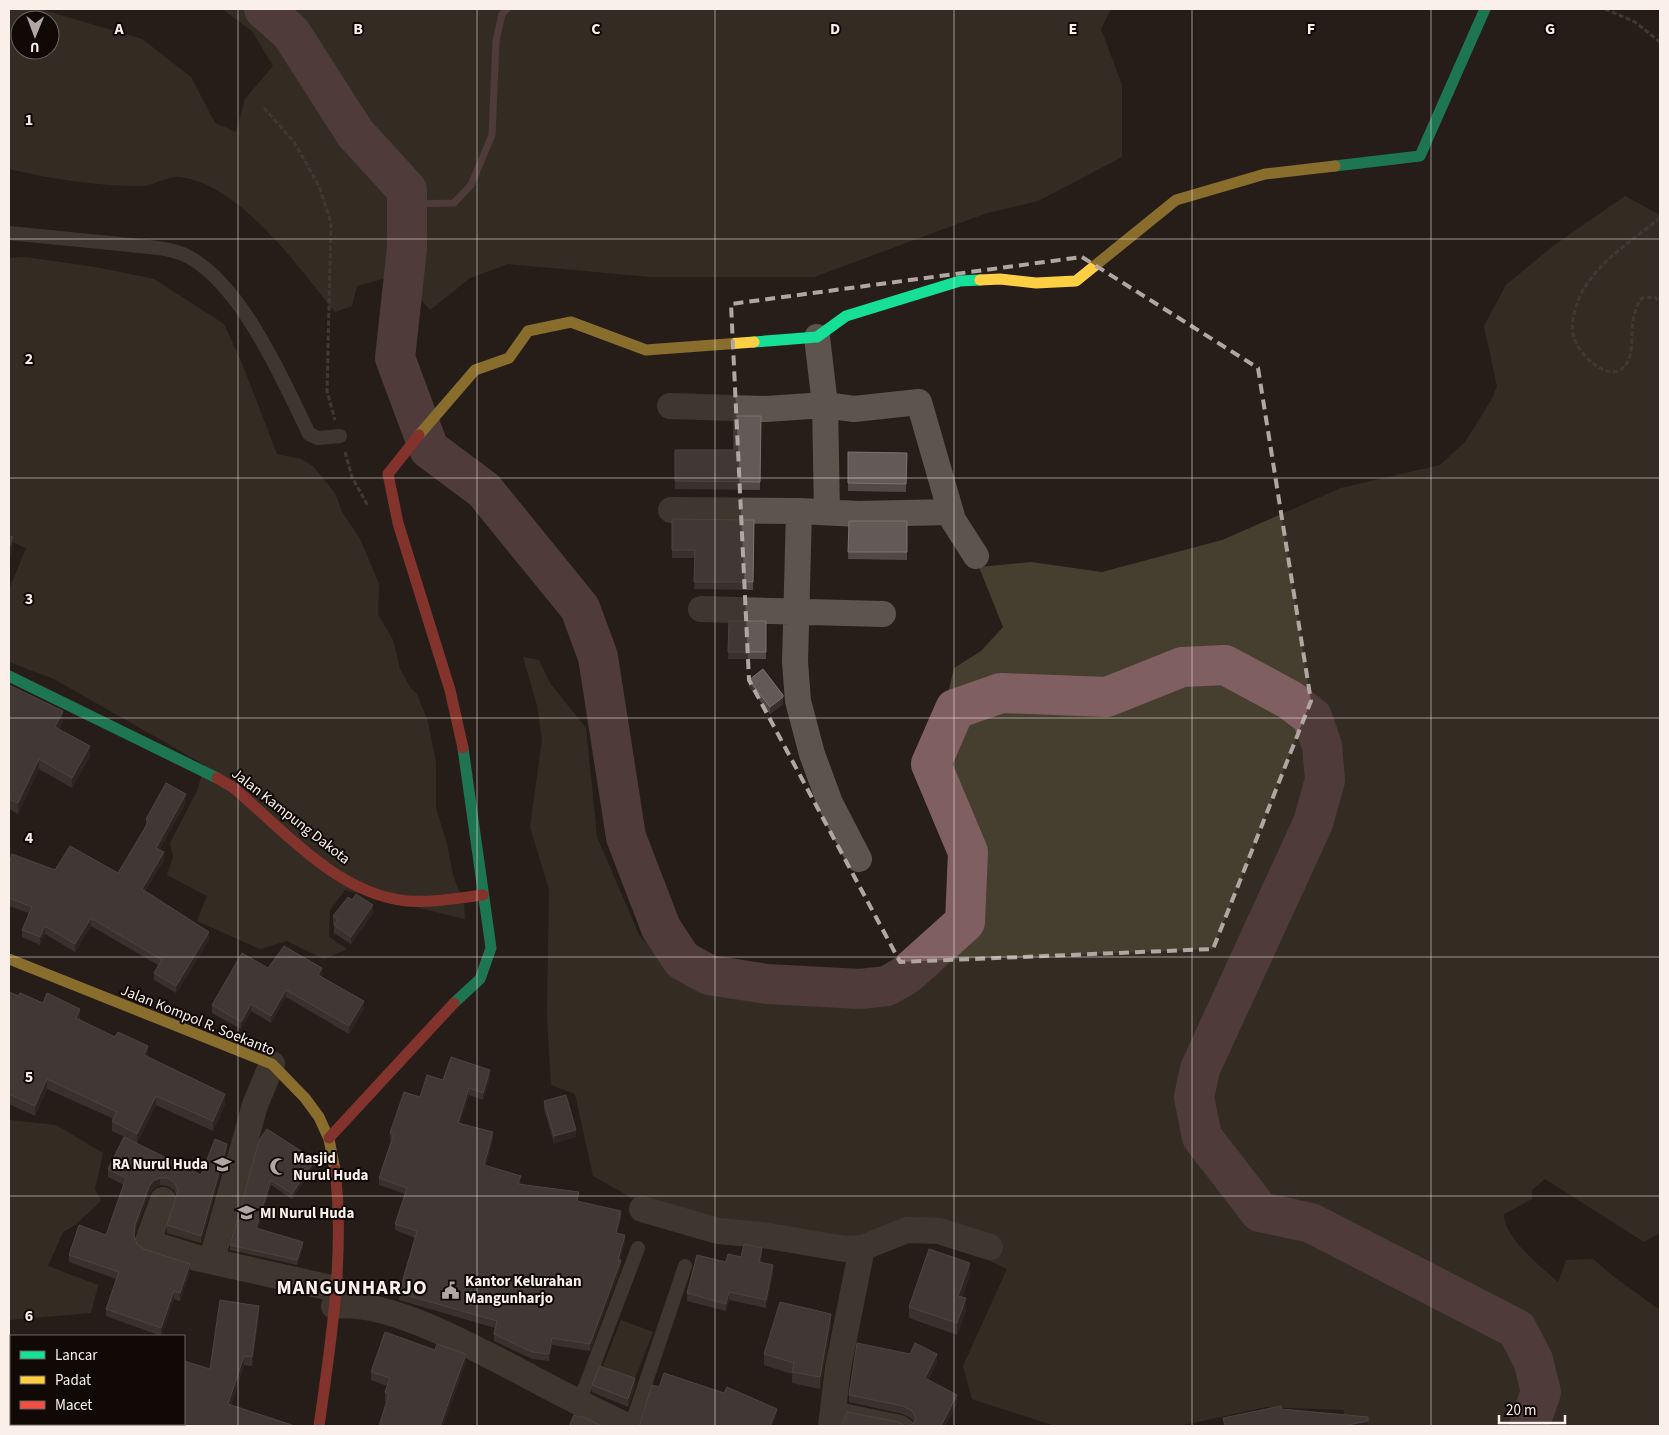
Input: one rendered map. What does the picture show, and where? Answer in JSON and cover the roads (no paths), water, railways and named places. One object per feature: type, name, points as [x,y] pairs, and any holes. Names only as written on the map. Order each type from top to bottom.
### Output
[{"type":"street","points":[[329,1138],[486,971],[490,948],[460,728],[398,523],[388,474],[446,401],[475,370],[509,358],[528,330],[571,322],[646,350],[817,337],[846,316],[960,281],[1000,279],[1036,283],[1076,281],[1176,200],[1265,174],[1420,156],[1485,9]]},
{"type":"street","points":[[817,337],[825,405],[827,512]]},
{"type":"street","points":[[670,406],[766,409],[825,405],[854,409],[919,402],[952,520],[976,556]]},
{"type":"street","points":[[671,510],[950,512]]},
{"type":"street","points":[[798,511],[795,662],[798,701],[812,754],[830,803],[859,859]]},
{"type":"street","points":[[701,609],[883,614]]},
{"type":"street","name":"Jalan Kampung Dakota","points":[[9,676],[43,690],[234,788],[334,871],[355,884],[396,900],[425,902],[483,895]]},
{"type":"street","name":"Jalan Kompol R. Soekanto","points":[[9,959],[272,1064],[304,1095],[329,1138],[337,1183],[338,1230],[335,1298],[319,1426]]},
{"type":"street","points":[[212,1260],[255,1105],[272,1064]]},
{"type":"street","points":[[163,1200],[149,1238],[149,1243],[197,1258],[212,1260],[335,1298],[343,1305],[386,1311],[454,1338],[627,1426]]},
{"type":"street","points":[[642,1209],[718,1231],[763,1235],[845,1249],[862,1248],[907,1230],[939,1231],[990,1247]]},
{"type":"street","points":[[832,1417],[838,1368],[862,1248]]},
{"type":"lane","points":[[9,233],[156,248],[188,256],[217,279],[241,309],[273,361],[309,434],[318,438],[340,436]]},
{"type":"lane","points":[[579,1403],[638,1248]]},
{"type":"lane","points":[[632,1426],[685,1266]]},
{"type":"lane","points":[[832,1417],[901,1422],[906,1426]]},
{"type":"waterway","points":[[264,9],[291,33],[355,133],[407,190],[407,248],[395,358],[429,449],[484,490],[580,608],[598,657],[626,837],[661,928],[682,960],[709,975],[767,984],[860,989],[887,986],[906,975],[965,922],[968,852],[931,764],[955,709],[1001,693],[1107,697],[1182,667],[1225,665],[1290,700],[1312,717],[1322,746],[1325,780],[1313,823],[1200,1069],[1194,1097],[1202,1137],[1260,1212],[1311,1223],[1517,1329],[1533,1360],[1541,1392],[1529,1426]]},
{"type":"waterway","points":[[407,204],[454,203],[471,185],[492,135],[496,41],[502,14],[507,9]]},
{"type":"place","name":"RA Nurul Huda","points":[[222,1164]]},
{"type":"place","name":"Masjid Nurul Huda","points":[[279,1167]]},
{"type":"place","name":"MI Nurul Huda","points":[[246,1213]]},
{"type":"place","name":"Kantor Kelurahan Mangunharjo","points":[[451,1290]]},
{"type":"district","name":"MANGUNHARJO","points":[[352,1287]]}]
